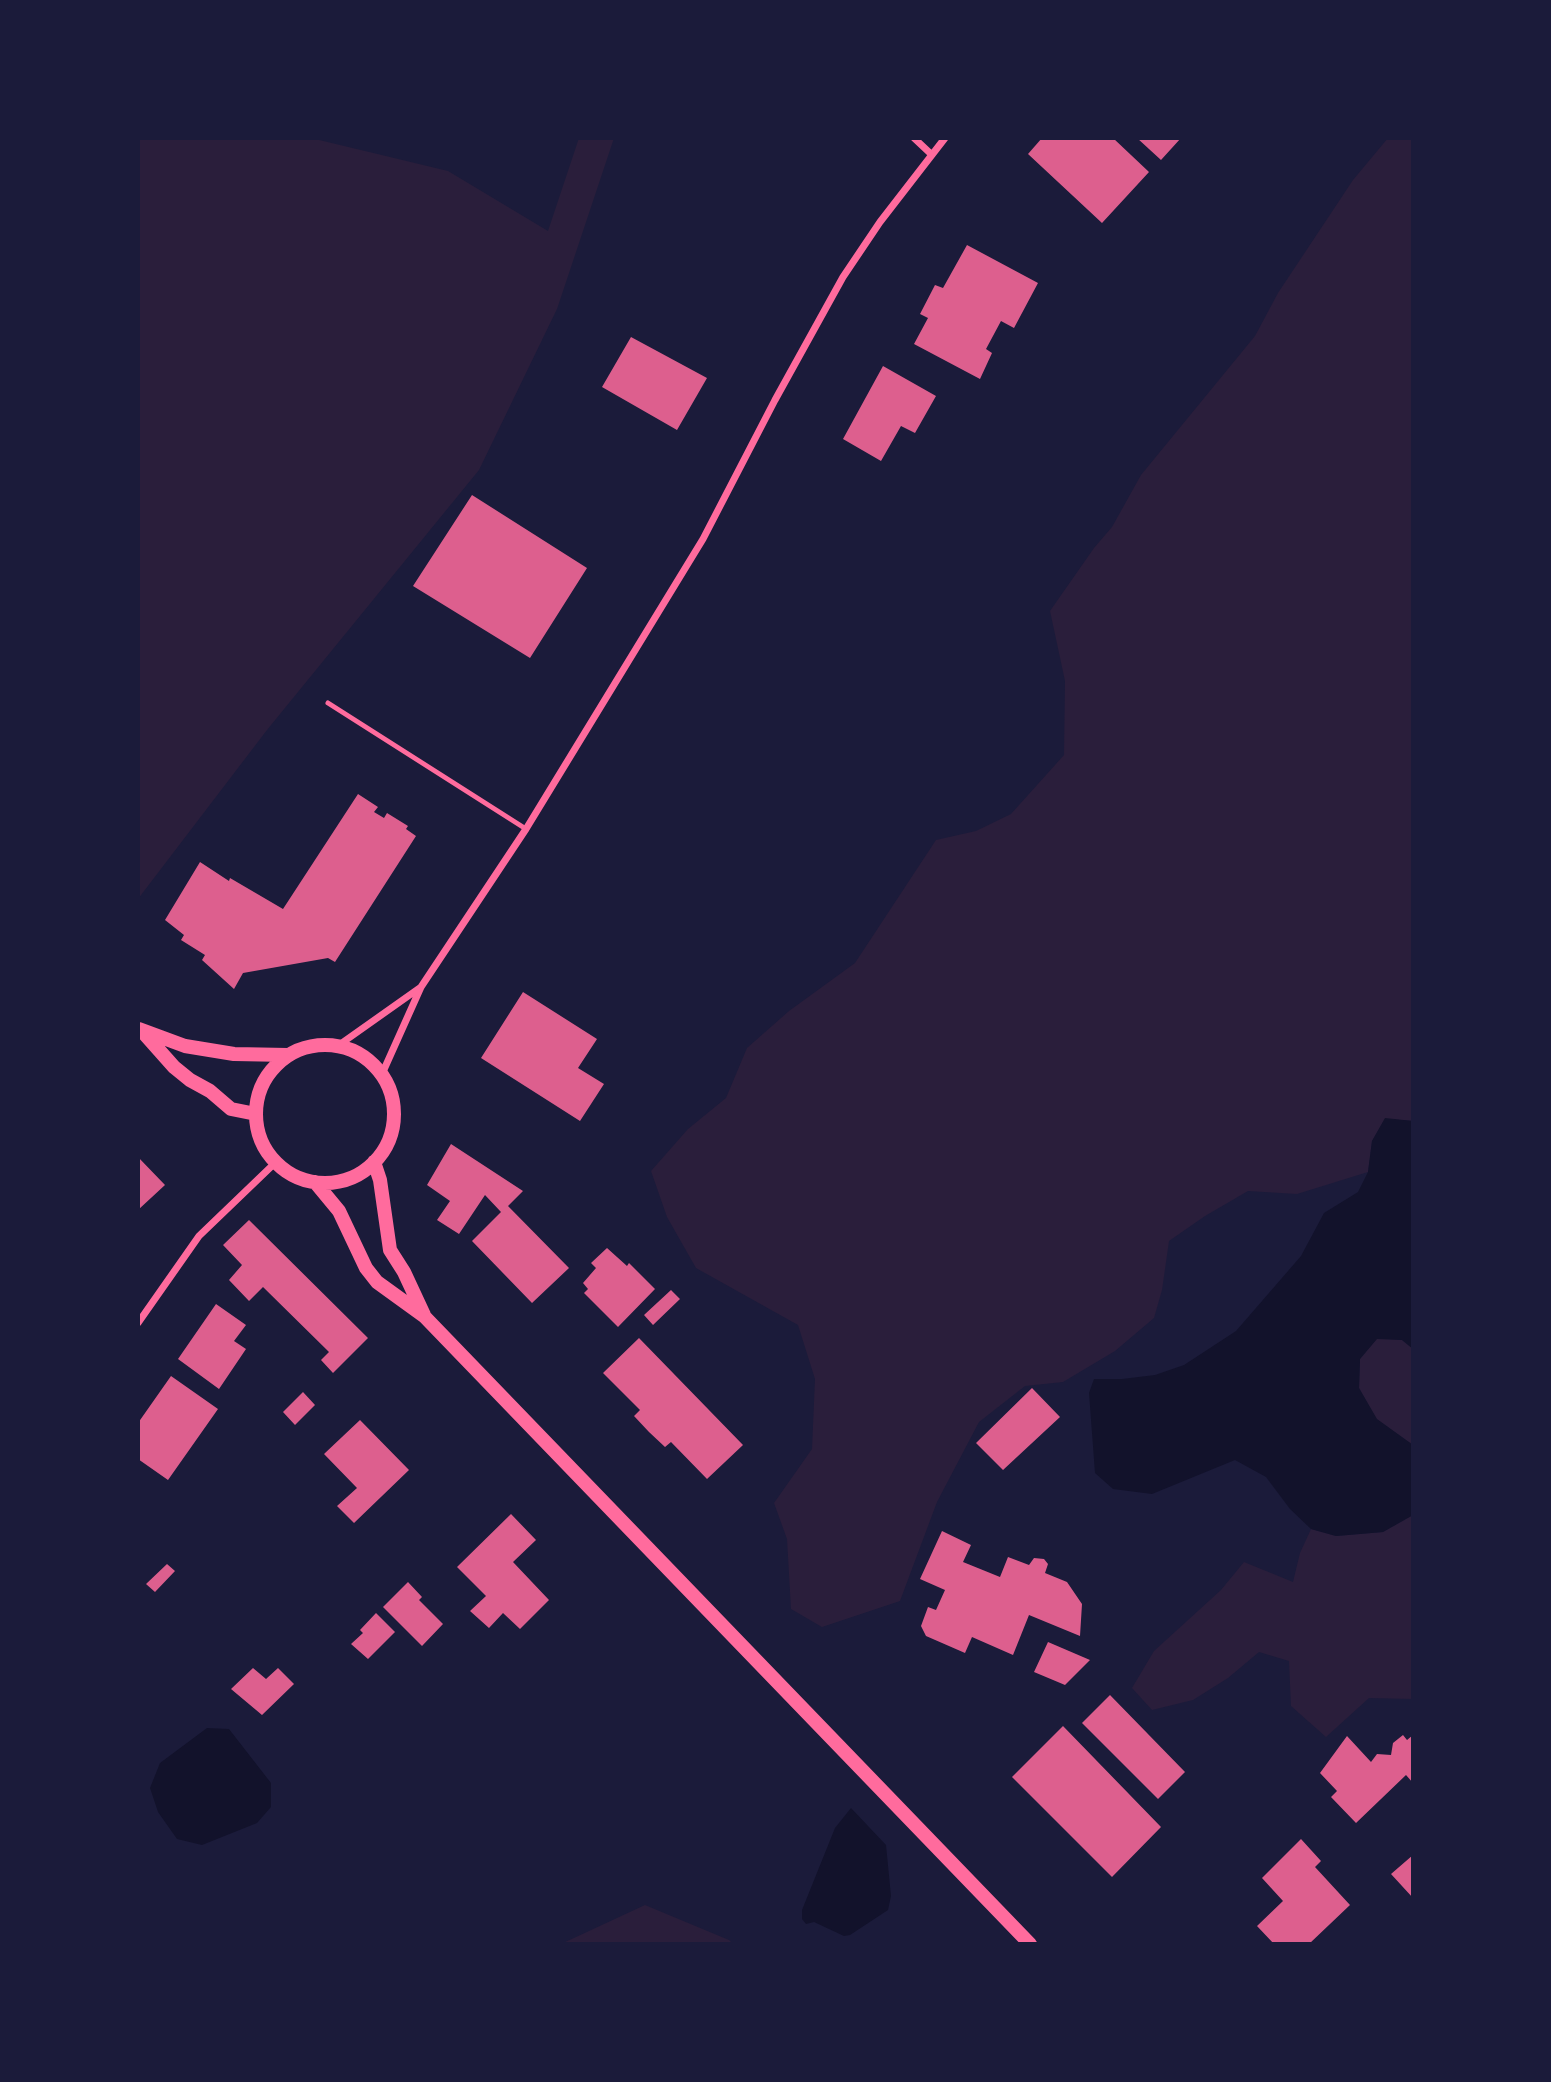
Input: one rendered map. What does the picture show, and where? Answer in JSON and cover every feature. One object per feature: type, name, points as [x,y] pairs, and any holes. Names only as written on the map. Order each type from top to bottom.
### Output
[{"type":"main road","points":[[139,1028],[185,1046],[234,1054],[288,1055]]},
{"type":"main road","points":[[139,1028],[174,1067],[190,1080],[210,1091],[231,1109],[256,1114]]},
{"type":"main road","points":[[312,1045],[339,1045],[363,1055],[382,1074],[392,1095],[394,1119],[388,1142],[374,1162],[357,1175],[336,1182],[315,1182],[287,1171],[276,1162],[262,1139],[256,1114],[260,1091],[271,1070],[288,1055],[312,1045]]},
{"type":"main road","points":[[374,1162],[380,1180],[390,1250],[404,1272],[424,1316]]},
{"type":"main road","points":[[315,1182],[339,1210],[366,1268],[377,1282],[424,1316],[1030,1944]]},
{"type":"street","points":[[914,138],[931,154]]},
{"type":"street","points":[[382,1074],[421,987],[526,829],[703,539],[842,277],[944,138]]},
{"type":"street","points":[[339,1045],[421,987]]},
{"type":"street","points":[[138,1323],[199,1236],[276,1162]]},
{"type":"lane","points":[[328,703],[526,829]]},
{"type":"shaded area","points":[[138,138],[311,138],[448,171],[548,231],[579,138],[614,138],[557,309],[479,470],[267,730],[138,899]]},
{"type":"shaded area","points":[[1388,138],[1413,138],[1413,1121],[1385,1119],[1372,1141],[1368,1172],[1297,1194],[1248,1191],[1169,1241],[1162,1290],[1154,1318],[1115,1351],[1063,1382],[1025,1386],[979,1422],[937,1502],[900,1601],[822,1627],[791,1609],[787,1539],[774,1503],[812,1449],[815,1379],[798,1325],[696,1268],[667,1217],[651,1171],[688,1129],[726,1098],[747,1048],[789,1011],[855,963],[936,840],[976,831],[1011,814],[1064,755],[1065,681],[1050,611],[1112,527],[1141,475],[1255,336],[1278,293],[1353,180]]},
{"type":"shaded area","points":[[1385,1118],[1413,1121],[1413,1349],[1402,1340],[1377,1339],[1360,1359],[1359,1388],[1377,1419],[1413,1445],[1413,1515],[1383,1532],[1336,1536],[1311,1529],[1290,1509],[1266,1477],[1235,1460],[1152,1494],[1113,1489],[1095,1473],[1089,1393],[1094,1379],[1155,1375],[1184,1365],[1236,1331],[1301,1256],[1324,1213],[1358,1192],[1368,1172],[1372,1141]]},
{"type":"shaded area","points":[[1377,1338],[1402,1340],[1413,1349],[1413,1445],[1376,1419],[1359,1388],[1360,1359]]},
{"type":"shaded area","points":[[1413,1515],[1413,1699],[1369,1698],[1326,1737],[1291,1706],[1289,1661],[1259,1652],[1228,1678],[1193,1700],[1152,1710],[1132,1688],[1154,1651],[1221,1590],[1244,1562],[1293,1582],[1300,1553],[1311,1529],[1336,1536],[1383,1532]]},
{"type":"shaded area","points":[[207,1728],[229,1729],[271,1783],[271,1807],[257,1823],[202,1845],[177,1839],[158,1812],[150,1788],[160,1763]]},
{"type":"shaded area","points":[[851,1808],[886,1845],[891,1896],[888,1910],[850,1935],[844,1936],[814,1922],[806,1924],[802,1919],[802,1910],[835,1828]]},
{"type":"shaded area","points":[[645,1905],[729,1940],[733,1944],[561,1944]]},
{"type":"building","points":[[1042,138],[1113,138],[1149,172],[1102,223],[1028,154]]},
{"type":"building","points":[[1137,138],[1181,138],[1161,160]]},
{"type":"building","points":[[967,245],[1038,283],[1014,328],[1001,321],[986,349],[992,353],[980,379],[914,344],[928,318],[920,314],[935,285],[943,288]]},
{"type":"building","points":[[631,337],[707,378],[677,430],[602,387]]},
{"type":"building","points":[[883,366],[936,396],[915,433],[901,426],[881,461],[843,439]]},
{"type":"building","points":[[472,495],[587,568],[530,658],[413,586]]},
{"type":"building","points":[[358,794],[378,807],[374,812],[384,818],[387,813],[408,826],[406,829],[416,836],[335,962],[328,958],[243,973],[234,989],[202,960],[205,955],[181,940],[184,935],[165,920],[200,862],[229,881],[230,878],[283,909]]},
{"type":"building","points":[[523,992],[597,1039],[578,1068],[604,1084],[580,1121],[481,1058]]},
{"type":"building","points":[[451,1144],[523,1191],[508,1206],[569,1268],[532,1303],[472,1241],[501,1212],[485,1195],[459,1234],[437,1220],[450,1201],[427,1185]]},
{"type":"building","points":[[138,1157],[165,1185],[138,1210]]},
{"type":"building","points":[[249,1220],[368,1338],[333,1373],[321,1360],[329,1352],[263,1287],[249,1301],[229,1280],[242,1265],[223,1245]]},
{"type":"building","points":[[607,1248],[627,1266],[629,1263],[655,1289],[618,1327],[584,1293],[588,1289],[583,1283],[596,1268],[591,1263]]},
{"type":"building","points":[[671,1290],[680,1299],[653,1325],[644,1315]]},
{"type":"building","points":[[216,1304],[246,1325],[234,1341],[246,1349],[219,1389],[178,1359]]},
{"type":"building","points":[[639,1338],[743,1445],[707,1479],[671,1442],[665,1447],[649,1432],[634,1416],[640,1410],[603,1373]]},
{"type":"building","points":[[171,1376],[218,1409],[168,1480],[138,1459],[138,1423]]},
{"type":"building","points":[[1032,1388],[1060,1417],[1003,1470],[976,1443]]},
{"type":"building","points":[[303,1392],[315,1405],[295,1425],[283,1412]]},
{"type":"building","points":[[360,1420],[409,1470],[354,1523],[337,1506],[357,1488],[324,1454]]},
{"type":"building","points":[[511,1514],[536,1540],[513,1562],[549,1600],[520,1629],[503,1613],[489,1628],[470,1611],[486,1596],[457,1567]]},
{"type":"building","points":[[942,1531],[971,1545],[963,1562],[1000,1577],[1008,1557],[1029,1565],[1034,1558],[1044,1559],[1048,1564],[1045,1573],[1067,1582],[1082,1604],[1080,1636],[1029,1615],[1013,1655],[972,1637],[965,1653],[926,1636],[921,1626],[928,1607],[936,1610],[945,1590],[920,1579]]},
{"type":"building","points":[[167,1564],[175,1571],[155,1592],[146,1584]]},
{"type":"building","points":[[408,1582],[422,1597],[419,1600],[443,1624],[422,1646],[383,1607]]},
{"type":"building","points":[[376,1613],[395,1632],[368,1659],[351,1644],[363,1633],[360,1630]]},
{"type":"building","points":[[1048,1642],[1090,1660],[1065,1685],[1034,1672]]},
{"type":"building","points":[[253,1668],[266,1679],[278,1668],[294,1684],[262,1715],[231,1689]]},
{"type":"building","points":[[1110,1695],[1185,1772],[1158,1799],[1082,1723]]},
{"type":"building","points":[[1063,1726],[1161,1827],[1112,1877],[1012,1777]]},
{"type":"building","points":[[1403,1735],[1407,1740],[1413,1735],[1413,1783],[1406,1775],[1356,1823],[1331,1797],[1337,1791],[1320,1773],[1347,1736],[1371,1762],[1377,1754],[1391,1755],[1393,1743]]},
{"type":"building","points":[[1301,1839],[1321,1861],[1315,1867],[1350,1905],[1309,1944],[1274,1944],[1257,1926],[1283,1901],[1262,1878]]},
{"type":"building","points":[[1413,1855],[1413,1898],[1391,1874]]}]
